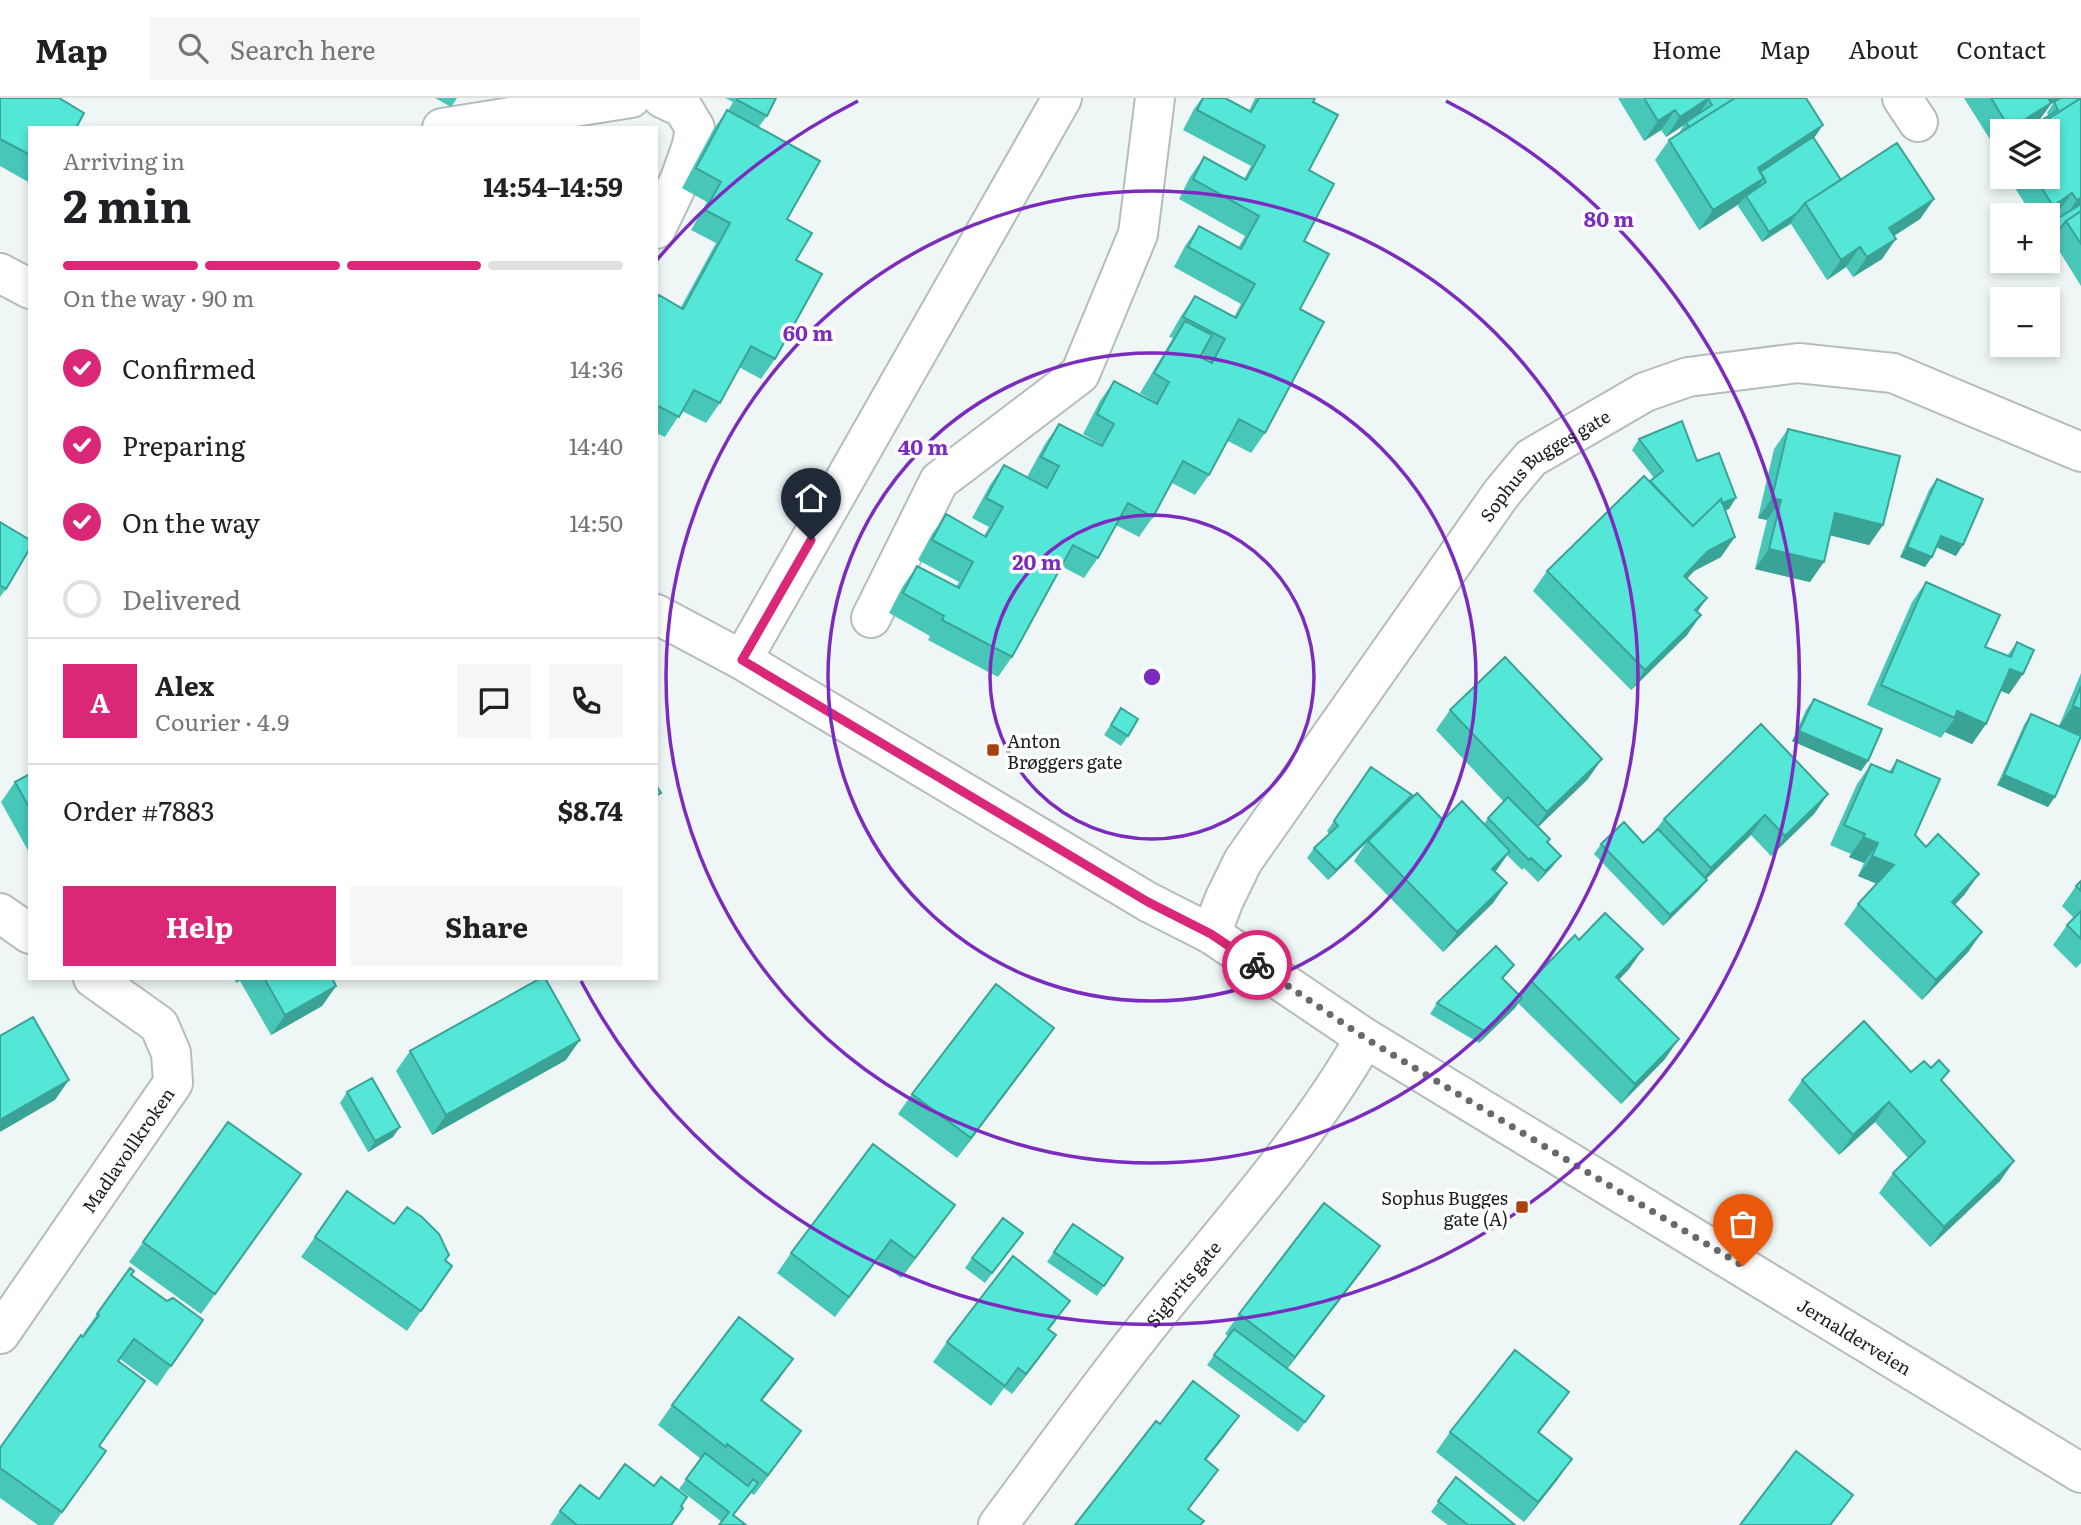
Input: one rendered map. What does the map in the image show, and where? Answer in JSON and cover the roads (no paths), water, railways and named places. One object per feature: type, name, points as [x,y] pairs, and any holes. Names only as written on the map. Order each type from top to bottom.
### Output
[{"type":"street","points":[[455,126],[631,98]]},
{"type":"street","points":[[658,225],[680,179],[695,128],[683,108],[662,98]]},
{"type":"street","points":[[742,660],[1062,98]]},
{"type":"street","points":[[871,618],[939,481],[1080,374],[1138,234],[1155,98]]},
{"type":"street","points":[[0,273],[28,288]]},
{"type":"street","name":"Sophus Bugges gate","points":[[1211,934],[1243,861],[1501,495],[1531,458],[1607,413],[1645,392],[1688,377],[1798,363],[1894,373],[2081,452]]},
{"type":"street","name":"Jernalderveien","points":[[658,615],[742,660],[1148,902],[1211,934],[1365,1038],[2081,1473]]},
{"type":"street","points":[[0,913],[28,933]]},
{"type":"street","name":"Madlavollkroken","points":[[0,1334],[173,1083],[171,1053],[159,1025],[96,980]]},
{"type":"street","name":"Sigbrits gate","points":[[998,1525],[1140,1335],[1295,1145],[1330,1096],[1365,1038]]},
{"type":"place","name":"Anton Brøggers gate","points":[[993,750]]},
{"type":"place","name":"Sophus Bugges gate (A)","points":[[1522,1207]]}]
